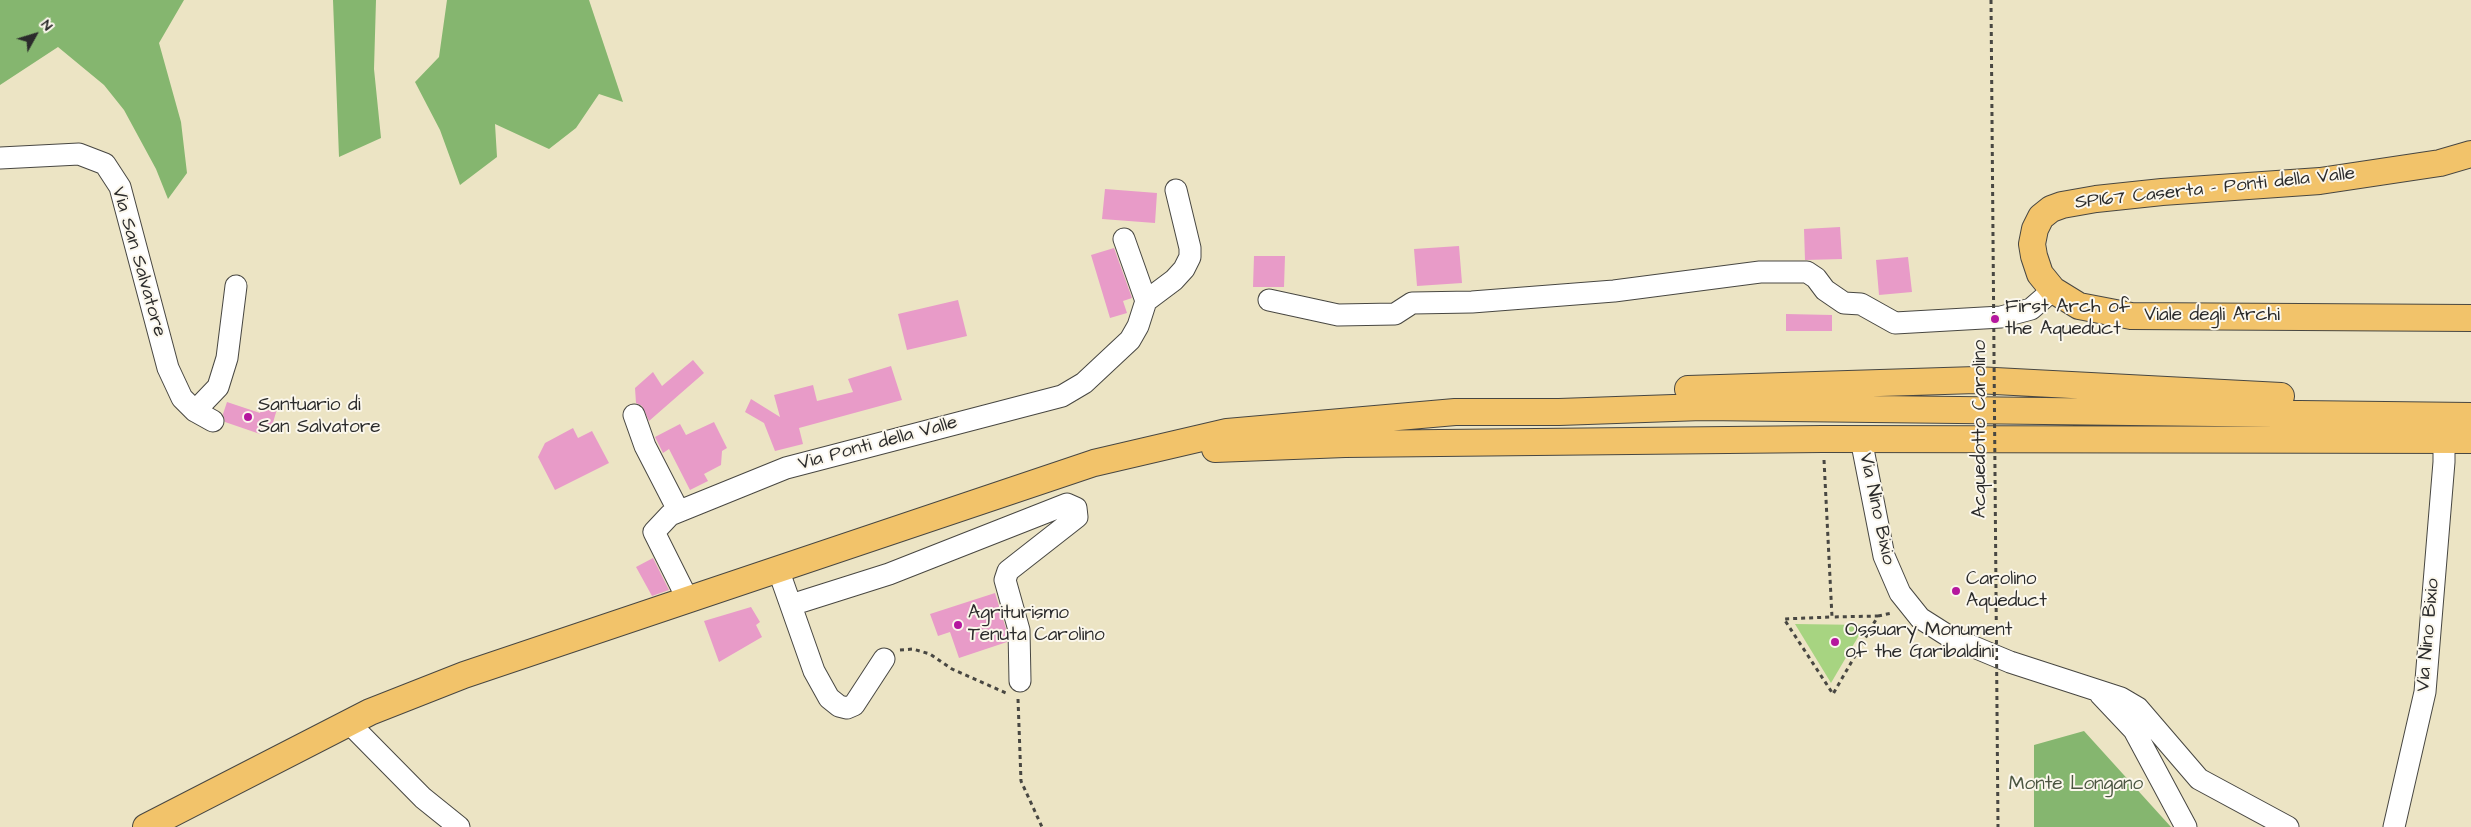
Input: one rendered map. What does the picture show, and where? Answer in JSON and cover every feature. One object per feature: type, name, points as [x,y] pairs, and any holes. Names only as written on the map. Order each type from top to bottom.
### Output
[{"type":"main road","name":"SP167 Caserta - Ponti della Valle","points":[[2053,290],[2040,274],[2032,244],[2035,229],[2041,217],[2056,207],[2096,199],[2162,192],[2320,181],[2440,163],[2471,154]]},
{"type":"main road","name":"Viale degli Archi","points":[[2053,290],[2079,306],[2131,316],[2471,318]]},
{"type":"main road","points":[[146,827],[349,722],[464,675],[1094,462],[1227,432],[1681,390],[1976,380],[2356,400],[2471,410]]},
{"type":"main road","points":[[1455,412],[1559,412],[1712,407],[2471,416]]},
{"type":"main road","points":[[1152,450],[1345,444],[1822,439],[2471,440]]},
{"type":"street","name":"Via San Salvatore","points":[[0,158],[79,154],[105,164],[120,187],[168,368],[182,398],[204,416],[218,387],[227,358],[236,286]]},
{"type":"street","points":[[1124,239],[1146,301],[1174,280],[1184,269],[1190,257],[1190,248],[1176,190]]},
{"type":"street","points":[[1269,300],[1338,315],[1395,314],[1412,303],[1472,302],[1614,291],[1760,272],[1807,272],[1816,278],[1825,290],[1844,303],[1861,304],[1895,322],[2001,317],[2031,309],[2053,290]]},
{"type":"street","name":"Via Ponti della Valle","points":[[688,600],[654,532],[663,521],[678,510],[690,508],[786,468],[1062,396],[1084,383],[1130,340],[1138,326],[1146,301]]},
{"type":"street","points":[[634,415],[646,446],[678,510]]},
{"type":"street","name":"Via Nino Bixio","points":[[1861,439],[1884,556],[1900,592],[1920,618],[1950,637],[2001,659],[2121,698],[2138,708],[2199,779],[2288,827]]},
{"type":"street","name":"Via Nino Bixio","points":[[2394,827],[2425,692],[2444,462],[2444,440]]},
{"type":"street","points":[[792,605],[889,574],[1067,504],[1076,508],[1077,517],[1008,572],[1005,580],[1019,630],[1019,690]]},
{"type":"street","points":[[778,569],[814,671],[829,698],[839,706],[847,708],[854,705],[884,660]]},
{"type":"street","points":[[2098,692],[2134,730],[2186,827]]},
{"type":"street","points":[[349,722],[423,798],[459,827]]},
{"type":"path","name":"Acquedotto Carolino","points":[[1991,0],[1998,827]]},
{"type":"path","points":[[1822,439],[1832,617]]},
{"type":"path","points":[[1878,616],[1833,694],[1784,619],[1832,617],[1878,616]]},
{"type":"path","points":[[884,660],[898,650],[913,649],[930,654],[981,683],[1019,690],[1021,780],[1042,827]]},
{"type":"green space","points":[[0,0],[184,0],[159,43],[181,122],[187,173],[168,199],[156,169],[124,110],[104,85],[58,47],[0,85]]},
{"type":"green space","points":[[333,0],[376,0],[374,69],[381,138],[339,157]]},
{"type":"green space","points":[[447,0],[589,0],[623,102],[599,94],[576,128],[549,149],[495,124],[497,157],[460,185],[440,130],[415,82],[439,57]]},
{"type":"green space","points":[[1795,624],[1865,625],[1831,683]]},
{"type":"green space","name":"Monte Longano","points":[[2084,731],[2171,827],[2034,827],[2034,745]]},
{"type":"building","points":[[1105,189],[1157,193],[1155,223],[1102,219]]},
{"type":"building","points":[[1840,227],[1842,259],[1805,260],[1804,229]]},
{"type":"building","points":[[1459,246],[1462,283],[1417,286],[1414,249]]},
{"type":"building","points":[[1114,248],[1132,298],[1123,301],[1127,313],[1110,318],[1091,255]]},
{"type":"building","points":[[1254,256],[1285,256],[1284,287],[1253,287]]},
{"type":"building","points":[[1908,257],[1912,292],[1879,295],[1876,260]]},
{"type":"building","points":[[958,300],[967,336],[907,350],[898,314]]},
{"type":"building","points":[[1786,314],[1832,315],[1832,331],[1786,331]]},
{"type":"building","points":[[693,360],[704,373],[649,421],[642,406],[636,403],[635,388],[653,372],[662,386]]},
{"type":"building","points":[[891,366],[902,400],[799,428],[803,444],[775,451],[764,423],[745,412],[751,399],[780,417],[774,395],[813,385],[817,401],[853,392],[848,379]]},
{"type":"building","name":"Santuario di San Salvatore","points":[[227,402],[260,413],[264,404],[277,409],[272,426],[264,423],[260,434],[225,422],[223,414]]},
{"type":"building","points":[[714,422],[727,448],[722,451],[721,465],[704,474],[708,481],[690,490],[669,449],[663,453],[655,437],[680,424],[686,435]]},
{"type":"building","points":[[573,428],[578,438],[592,431],[609,463],[555,490],[538,457],[545,443]]},
{"type":"building","points":[[653,558],[669,590],[652,596],[636,567]]},
{"type":"building","name":"Agriturismo Tenuta Carolino","points":[[995,593],[1007,632],[1007,642],[959,658],[950,632],[938,636],[930,614]]},
{"type":"building","points":[[751,607],[760,622],[756,625],[762,637],[719,662],[704,621]]},
{"type":"place","name":"First Arch of the Aqueduct","points":[[1995,319]]},
{"type":"place","name":"Santuario di San Salvatore","points":[[248,417]]},
{"type":"place","name":"Carolino Aqueduct","points":[[1956,591]]},
{"type":"place","name":"Agriturismo Tenuta Carolino","points":[[958,625]]},
{"type":"place","name":"Ossuary Monument of the Garibaldini","points":[[1835,642]]}]
